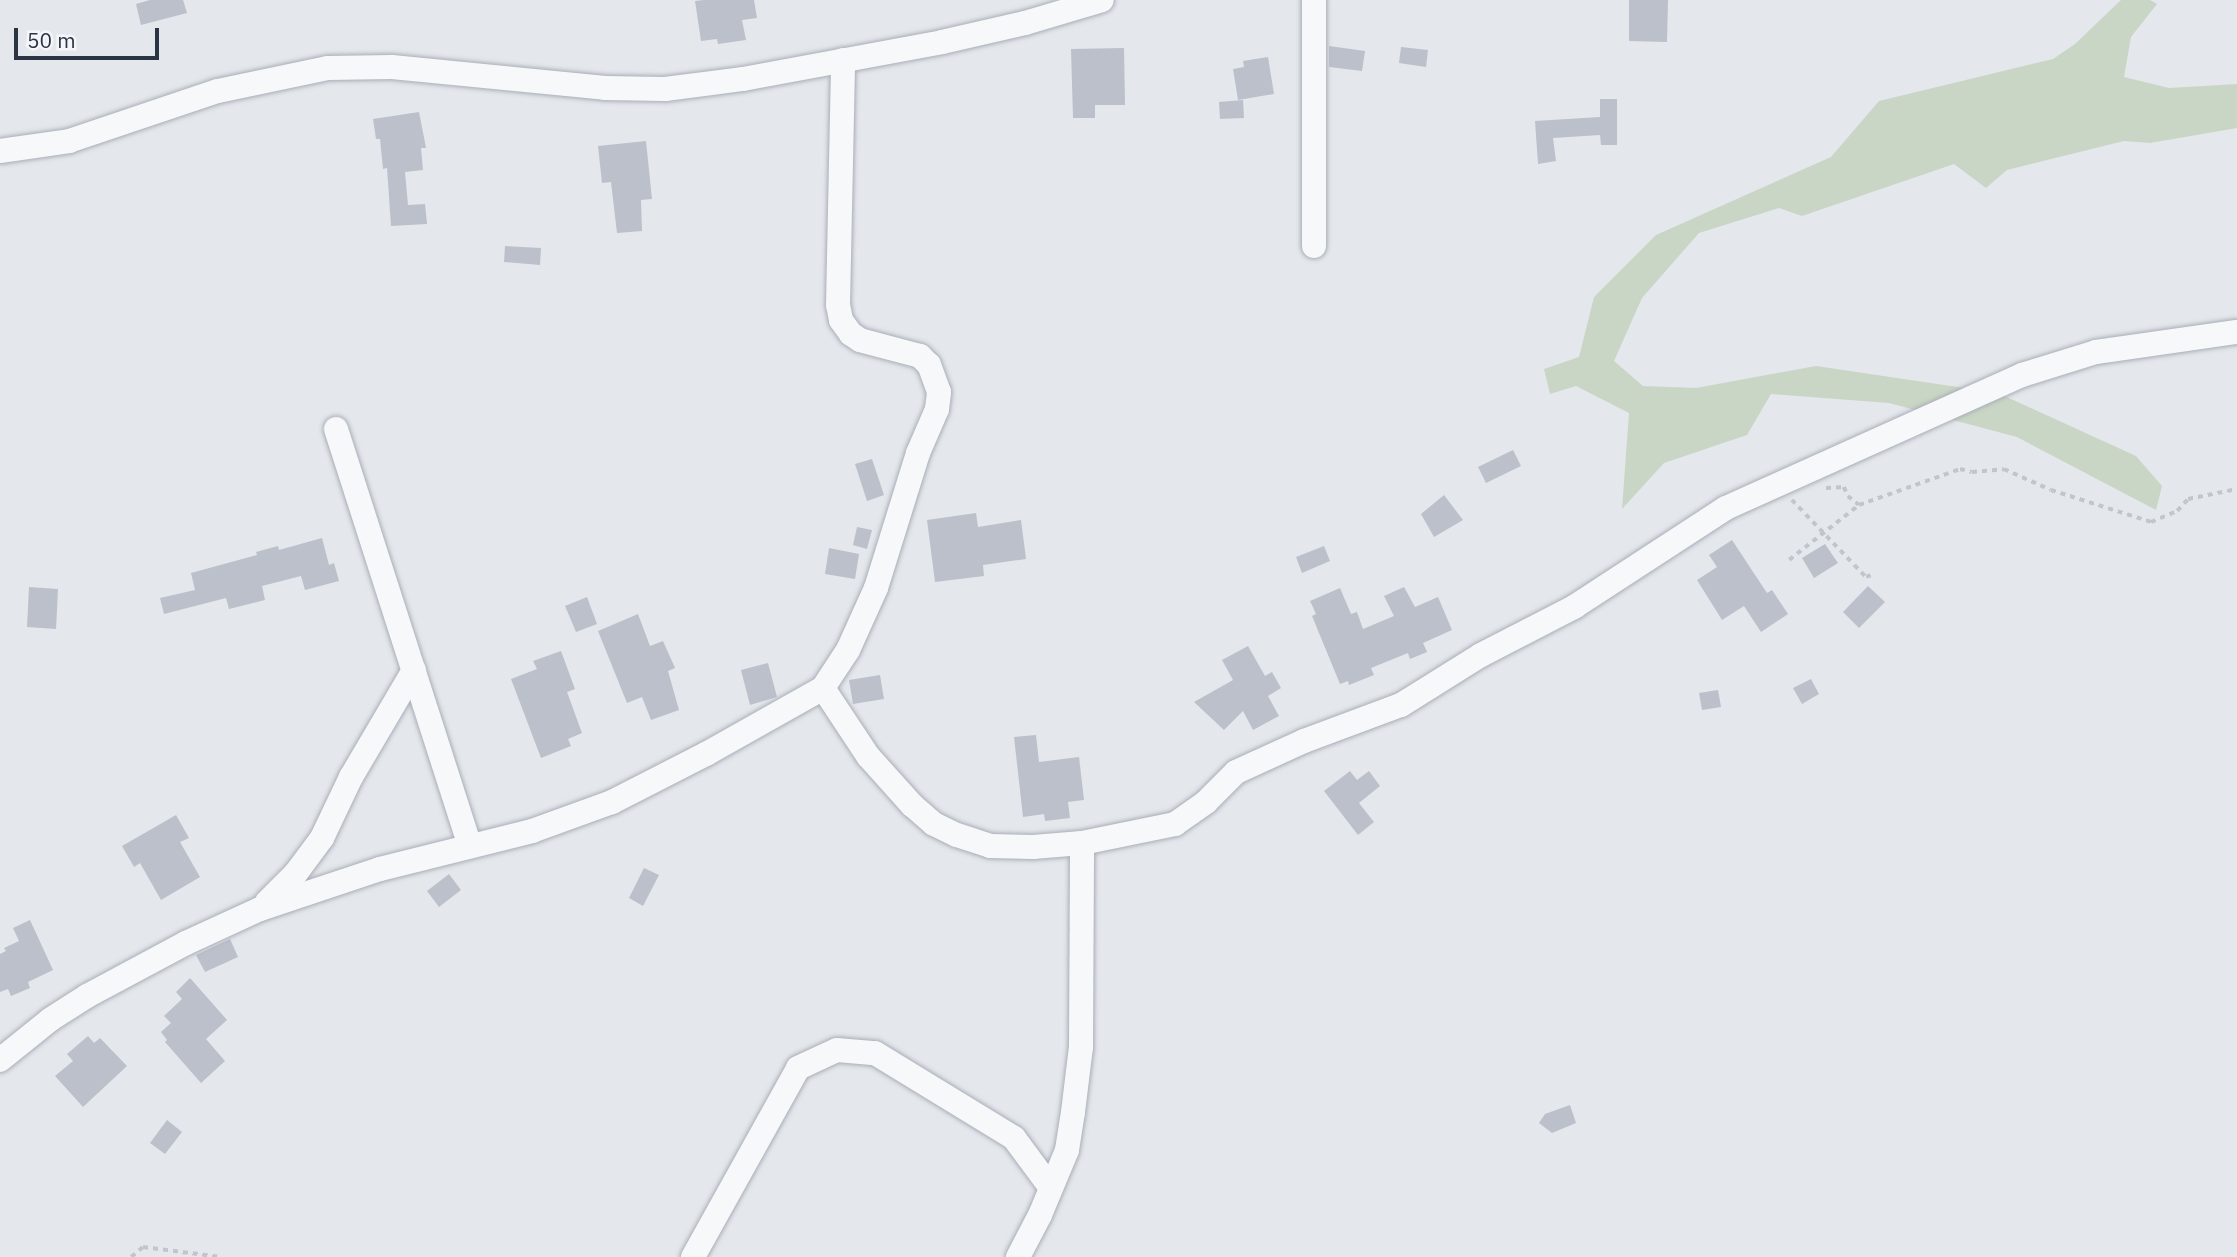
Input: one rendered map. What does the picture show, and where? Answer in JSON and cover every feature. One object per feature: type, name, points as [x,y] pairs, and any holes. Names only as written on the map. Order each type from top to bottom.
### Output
[{"type":"street","points":[[0,151],[69,141],[218,91],[328,68],[392,67],[605,88],[665,89],[743,79],[942,43],[1025,23],[1102,0]]},
{"type":"street","points":[[1314,0],[1314,246]]},
{"type":"street","points":[[0,1060],[51,1019],[87,996],[186,943],[260,909],[380,869],[532,831],[612,802],[706,754],[823,688],[848,650],[876,588],[918,453],[937,409],[939,392],[929,365],[920,356],[860,340],[846,329],[841,320],[838,305],[843,60]]},
{"type":"street","points":[[823,688],[868,756],[912,805],[934,824],[990,846],[1033,847],[1083,843],[1175,824],[1194,812],[1236,772],[1304,741],[1401,705],[1481,655],[1584,601],[1726,508],[1777,488],[2022,375],[2096,352],[2237,332]]},
{"type":"street","points":[[336,429],[470,846]]},
{"type":"street","points":[[260,909],[296,873],[322,838],[351,777],[414,670]]},
{"type":"street","points":[[1018,1257],[1067,1150],[1081,1047],[1083,843]]},
{"type":"street","points":[[693,1257],[798,1068],[837,1050],[874,1053],[1014,1138],[1051,1188]]},
{"type":"path","points":[[1789,559],[1859,505],[1960,469],[1972,472],[2004,469],[2051,489],[2151,522],[2177,511],[2188,499],[2237,489]]},
{"type":"path","points":[[1822,489],[1844,487],[1848,496],[1859,505]]},
{"type":"path","points":[[1777,488],[1824,532],[1866,577],[1874,574]]},
{"type":"path","points":[[131,1257],[143,1247],[221,1257]]},
{"type":"green space","points":[[2121,0],[2150,0],[2157,4],[2131,37],[2124,77],[2169,88],[2237,84],[2237,128],[2150,143],[2124,141],[2007,170],[1986,188],[1954,164],[1802,216],[1779,208],[1699,233],[1642,298],[1614,361],[1643,386],[1696,388],[1816,366],[1998,393],[2136,456],[2162,486],[2156,510],[2017,437],[1889,403],[1771,394],[1747,435],[1664,463],[1622,509],[1629,413],[1576,386],[1550,394],[1544,369],[1579,357],[1594,297],[1656,235],[1831,157],[1879,101],[2053,59],[2075,44]]},
{"type":"building","points":[[150,0],[183,0],[187,13],[141,25],[136,4]]},
{"type":"building","points":[[754,0],[757,18],[742,20],[746,40],[718,44],[717,39],[701,41],[695,1]]},
{"type":"building","points":[[1629,0],[1668,0],[1667,42],[1629,41]]},
{"type":"building","points":[[1329,46],[1365,51],[1362,71],[1329,67]]},
{"type":"building","points":[[1401,47],[1428,50],[1426,67],[1399,63]]},
{"type":"building","points":[[1124,48],[1125,105],[1095,105],[1095,118],[1073,118],[1071,49]]},
{"type":"building","points":[[1268,57],[1274,94],[1238,100],[1233,69],[1244,67],[1243,61]]},
{"type":"building","points":[[1600,99],[1617,99],[1617,145],[1601,145],[1600,135],[1553,138],[1556,161],[1538,164],[1535,121],[1600,117]]},
{"type":"building","points":[[1243,100],[1244,118],[1220,119],[1219,102]]},
{"type":"building","points":[[419,112],[426,148],[421,148],[423,170],[405,172],[408,205],[425,204],[427,224],[391,226],[387,168],[383,169],[380,139],[376,139],[373,119]]},
{"type":"building","points":[[646,141],[652,199],[641,200],[642,231],[617,233],[611,182],[602,183],[598,146]]},
{"type":"building","points":[[505,246],[541,248],[540,265],[504,262]]},
{"type":"building","points":[[1513,450],[1521,466],[1486,483],[1478,467]]},
{"type":"building","points":[[872,459],[884,495],[867,501],[855,464]]},
{"type":"building","points":[[1444,495],[1463,520],[1434,537],[1421,514]]},
{"type":"building","points":[[976,513],[978,527],[1021,520],[1026,559],[983,565],[984,576],[935,582],[927,520]]},
{"type":"building","points":[[857,527],[872,530],[867,549],[853,545]]},
{"type":"building","points":[[322,538],[329,565],[334,563],[339,581],[305,590],[301,576],[262,586],[265,600],[229,609],[226,598],[164,614],[160,598],[195,590],[191,573],[257,555],[256,552],[278,546],[279,550]]},
{"type":"building","points":[[1732,540],[1767,593],[1772,590],[1788,614],[1761,632],[1744,606],[1722,620],[1697,580],[1717,567],[1709,555]]},
{"type":"building","points":[[1825,544],[1838,563],[1814,578],[1802,558]]},
{"type":"building","points":[[1324,546],[1330,561],[1302,573],[1296,557]]},
{"type":"building","points":[[829,548],[859,554],[855,579],[825,574]]},
{"type":"building","points":[[1868,586],[1885,602],[1859,628],[1843,612]]},
{"type":"building","points":[[29,587],[58,589],[56,629],[27,627]]},
{"type":"building","points":[[1404,587],[1415,607],[1438,597],[1452,630],[1423,643],[1427,652],[1410,659],[1408,653],[1371,668],[1374,675],[1349,685],[1348,681],[1340,684],[1312,616],[1316,614],[1310,601],[1340,588],[1351,614],[1357,612],[1363,629],[1394,616],[1384,596]]},
{"type":"building","points":[[587,597],[597,624],[576,632],[565,606]]},
{"type":"building","points":[[638,614],[650,646],[663,641],[675,668],[668,671],[679,710],[651,720],[642,697],[627,703],[598,631]]},
{"type":"building","points":[[1248,646],[1265,676],[1272,672],[1281,688],[1268,696],[1279,716],[1253,730],[1243,711],[1224,730],[1194,702],[1233,680],[1222,660]]},
{"type":"building","points":[[561,651],[575,689],[567,692],[582,733],[568,739],[571,746],[541,758],[511,679],[537,669],[533,661]]},
{"type":"building","points":[[768,663],[777,697],[750,705],[741,670]]},
{"type":"building","points":[[880,675],[884,699],[853,704],[849,680]]},
{"type":"building","points":[[1811,679],[1819,694],[1802,704],[1793,688]]},
{"type":"building","points":[[1718,690],[1721,707],[1702,710],[1699,693]]},
{"type":"building","points":[[1036,735],[1039,762],[1079,757],[1084,800],[1068,802],[1070,818],[1045,821],[1044,814],[1023,817],[1014,737]]},
{"type":"building","points":[[1350,771],[1357,780],[1369,771],[1380,786],[1359,803],[1374,822],[1358,835],[1324,791]]},
{"type":"building","points":[[176,815],[189,838],[180,842],[200,877],[161,900],[140,863],[134,867],[122,846]]},
{"type":"building","points":[[644,868],[659,875],[643,906],[629,898]]},
{"type":"building","points":[[449,874],[461,890],[439,907],[427,891]]},
{"type":"building","points":[[30,920],[53,970],[28,982],[30,988],[11,996],[8,989],[0,992],[0,954],[6,951],[4,948],[19,941],[13,928]]},
{"type":"building","points":[[230,939],[238,957],[205,972],[196,955]]},
{"type":"building","points":[[190,978],[227,1020],[206,1039],[225,1061],[201,1083],[165,1042],[167,1040],[161,1032],[171,1023],[164,1016],[182,999],[176,992]]},
{"type":"building","points":[[88,1036],[94,1043],[100,1038],[127,1066],[83,1107],[55,1076],[73,1061],[67,1054]]},
{"type":"building","points":[[1570,1105],[1576,1123],[1552,1133],[1539,1123],[1545,1114]]},
{"type":"building","points":[[167,1120],[182,1132],[165,1154],[150,1143]]}]
